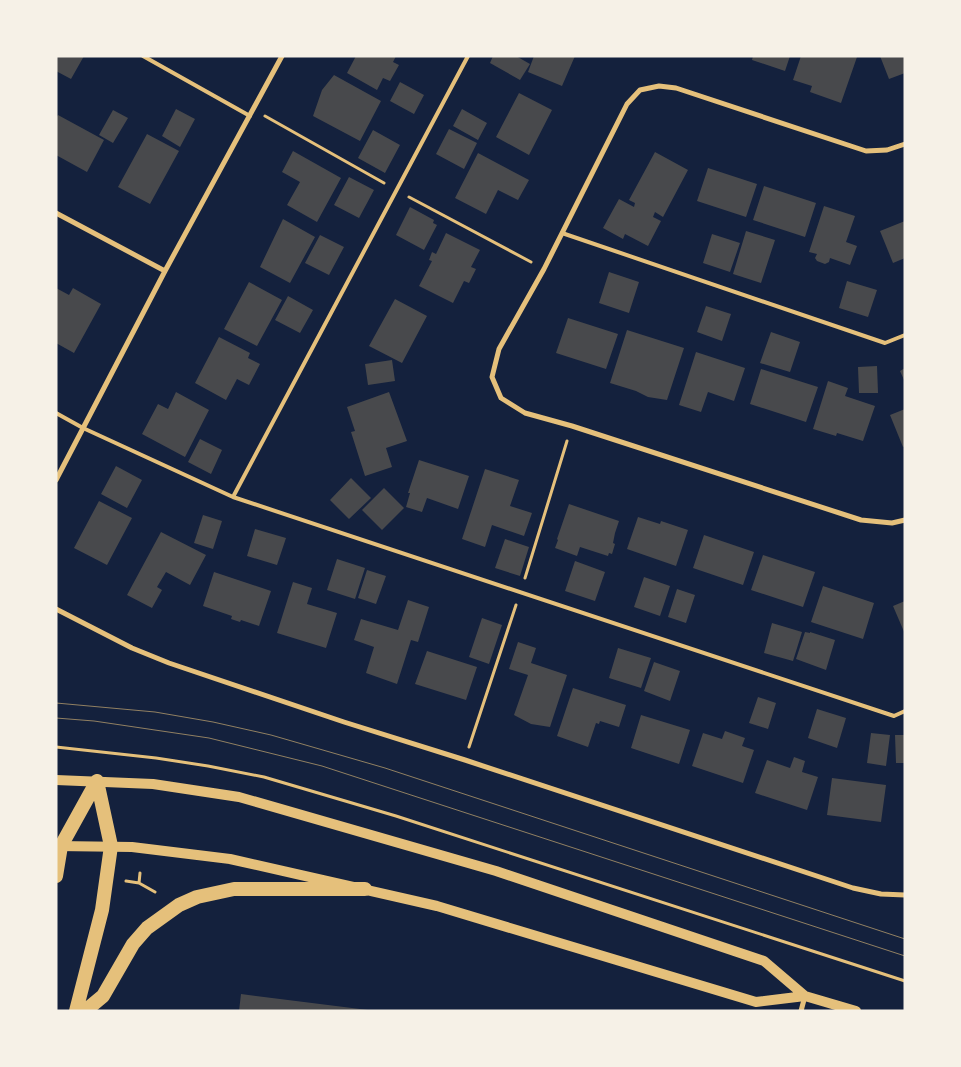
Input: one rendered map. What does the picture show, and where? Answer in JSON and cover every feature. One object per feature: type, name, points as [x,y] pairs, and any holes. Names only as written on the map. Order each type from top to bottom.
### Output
[{"type":"highway","points":[[56,876],[59,846],[97,781]]},
{"type":"highway","points":[[76,1011],[102,910],[111,846],[97,781]]},
{"type":"highway","points":[[86,1011],[103,996],[133,944],[147,928],[179,905],[197,897],[234,889],[365,889]]},
{"type":"main road","points":[[56,780],[153,784],[239,797],[496,871],[764,961],[805,996]]},
{"type":"main road","points":[[59,846],[111,846],[230,859],[437,906],[756,1002],[805,996],[856,1011]]},
{"type":"street","points":[[56,480],[282,56]]},
{"type":"street","points":[[905,144],[887,150],[866,151],[676,88],[659,86],[640,90],[627,104],[544,269],[499,349],[492,377],[501,398],[525,413],[572,426],[861,520],[892,523],[905,520]]},
{"type":"street","points":[[56,213],[166,271]]},
{"type":"street","points":[[56,609],[132,648],[169,663],[344,722],[853,888],[881,894],[905,895]]},
{"type":"street","points":[[801,1011],[805,996]]},
{"type":"lane","points":[[143,56],[250,116]]},
{"type":"lane","points":[[233,497],[468,56]]},
{"type":"lane","points":[[562,233],[884,343],[905,335]]},
{"type":"lane","points":[[56,413],[83,428],[233,497],[894,716],[905,711]]},
{"type":"path","points":[[139,883],[140,873]]},
{"type":"path","points":[[121,881],[139,883],[156,892]]},
{"type":"building","points":[[56,56],[84,56],[71,79],[56,71]]},
{"type":"building","points":[[356,56],[396,56],[393,62],[399,65],[390,81],[383,78],[377,90],[347,73]]},
{"type":"building","points":[[493,56],[516,56],[530,64],[520,80],[490,63]]},
{"type":"building","points":[[534,56],[575,56],[562,86],[528,72]]},
{"type":"building","points":[[753,56],[790,56],[785,71],[752,60]]},
{"type":"building","points":[[801,56],[857,57],[841,103],[810,92],[812,86],[793,80]]},
{"type":"building","points":[[880,56],[905,56],[905,73],[889,79]]},
{"type":"building","points":[[334,75],[381,101],[360,141],[313,116],[322,90]]},
{"type":"building","points":[[400,82],[424,95],[414,114],[390,101]]},
{"type":"building","points":[[519,93],[552,110],[529,155],[496,137]]},
{"type":"building","points":[[176,109],[195,119],[180,147],[162,136]]},
{"type":"building","points":[[462,109],[487,123],[478,140],[453,126]]},
{"type":"building","points":[[113,110],[128,118],[113,143],[99,135]]},
{"type":"building","points":[[58,115],[104,140],[87,172],[56,155],[56,118]]},
{"type":"building","points":[[449,129],[477,143],[464,169],[436,154]]},
{"type":"building","points":[[373,130],[400,145],[385,173],[358,158]]},
{"type":"building","points":[[147,134],[179,151],[150,204],[118,187]]},
{"type":"building","points":[[293,151],[341,178],[317,222],[287,205],[300,182],[282,172]]},
{"type":"building","points":[[655,152],[688,170],[663,217],[655,212],[653,217],[661,221],[648,246],[625,234],[623,239],[603,228],[619,199],[634,207],[635,203],[629,200]]},
{"type":"building","points":[[478,153],[529,180],[518,200],[498,190],[486,214],[455,198]]},
{"type":"building","points":[[708,168],[757,184],[746,217],[697,201]]},
{"type":"building","points":[[349,177],[374,190],[359,218],[334,205]]},
{"type":"building","points":[[764,186],[816,203],[805,237],[753,220]]},
{"type":"building","points":[[824,206],[855,216],[846,242],[857,246],[850,265],[830,258],[829,262],[825,264],[817,261],[815,258],[817,254],[809,252]]},
{"type":"building","points":[[410,207],[434,220],[433,223],[437,225],[424,250],[396,235]]},
{"type":"building","points":[[283,219],[315,237],[290,283],[260,267]]},
{"type":"building","points":[[905,221],[905,258],[893,263],[880,231]]},
{"type":"building","points":[[746,231],[775,240],[761,283],[733,274]]},
{"type":"building","points":[[446,233],[480,250],[471,267],[476,269],[469,283],[464,281],[453,303],[419,286],[432,261],[429,260],[432,252],[436,254]]},
{"type":"building","points":[[712,234],[740,243],[730,272],[703,263]]},
{"type":"building","points":[[320,235],[344,247],[329,275],[305,263]]},
{"type":"building","points":[[609,272],[639,282],[629,313],[599,303]]},
{"type":"building","points":[[847,281],[877,290],[868,317],[839,308]]},
{"type":"building","points":[[249,282],[282,300],[257,346],[224,329]]},
{"type":"building","points":[[56,288],[69,295],[73,288],[101,304],[74,353],[56,343]]},
{"type":"building","points":[[288,296],[313,310],[300,333],[275,320]]},
{"type":"building","points":[[395,299],[427,316],[402,363],[369,346]]},
{"type":"building","points":[[706,306],[731,314],[722,341],[697,332]]},
{"type":"building","points":[[568,318],[618,334],[606,369],[556,353]]},
{"type":"building","points":[[627,330],[684,348],[667,400],[648,397],[610,383]]},
{"type":"building","points":[[771,332],[800,342],[790,372],[760,363]]},
{"type":"building","points":[[219,337],[250,353],[248,358],[260,364],[249,385],[237,379],[226,400],[195,383]]},
{"type":"building","points":[[696,352],[745,368],[734,401],[708,392],[701,412],[679,405]]},
{"type":"building","points":[[392,360],[395,381],[368,385],[365,364]]},
{"type":"building","points":[[877,366],[878,393],[859,393],[858,367]]},
{"type":"building","points":[[905,368],[905,382],[900,371]]},
{"type":"building","points":[[761,369],[818,387],[806,422],[750,404]]},
{"type":"building","points":[[828,381],[848,388],[845,396],[875,406],[863,441],[837,433],[836,436],[813,429]]},
{"type":"building","points":[[176,392],[209,410],[185,457],[142,434],[158,404],[168,409]]},
{"type":"building","points":[[389,392],[407,441],[386,448],[392,467],[365,476],[351,432],[355,431],[347,407]]},
{"type":"building","points":[[905,409],[905,446],[903,447],[890,415]]},
{"type":"building","points":[[200,439],[222,450],[211,474],[188,462]]},
{"type":"building","points":[[419,460],[469,476],[458,509],[427,498],[422,512],[406,507],[410,493],[408,493]]},
{"type":"building","points":[[116,466],[142,480],[127,508],[101,494]]},
{"type":"building","points":[[485,469],[519,480],[510,506],[532,513],[524,536],[492,525],[485,547],[462,539]]},
{"type":"building","points":[[351,478],[371,498],[349,519],[330,500]]},
{"type":"building","points":[[384,488],[404,508],[382,530],[362,510]]},
{"type":"building","points":[[99,501],[132,518],[107,565],[74,548]]},
{"type":"building","points":[[569,504],[619,521],[612,554],[609,553],[608,556],[580,547],[577,556],[555,548]]},
{"type":"building","points":[[203,515],[222,521],[213,549],[194,543]]},
{"type":"building","points":[[638,517],[660,524],[661,521],[688,530],[676,566],[627,549]]},
{"type":"building","points":[[255,529],[286,538],[277,565],[247,556]]},
{"type":"building","points":[[161,532],[206,555],[190,585],[166,572],[157,587],[162,590],[152,608],[127,595]]},
{"type":"building","points":[[704,535],[754,552],[743,585],[693,568]]},
{"type":"building","points":[[505,539],[529,547],[520,576],[495,568]]},
{"type":"building","points":[[763,555],[815,572],[803,607],[751,590]]},
{"type":"building","points":[[337,559],[365,568],[355,599],[327,590]]},
{"type":"building","points":[[575,561],[605,572],[595,601],[565,591]]},
{"type":"building","points":[[367,570],[386,576],[376,604],[358,598]]},
{"type":"building","points":[[214,572],[271,591],[259,626],[231,619],[232,616],[203,606]]},
{"type":"building","points":[[644,577],[670,586],[660,616],[634,607]]},
{"type":"building","points":[[293,582],[312,588],[307,604],[337,613],[326,648],[277,633]]},
{"type":"building","points":[[823,586],[874,603],[863,639],[811,622]]},
{"type":"building","points":[[677,589],[695,595],[686,623],[668,617]]},
{"type":"building","points":[[408,600],[429,607],[418,642],[411,640],[397,684],[366,673],[374,647],[354,640],[361,619],[398,630]]},
{"type":"building","points":[[905,601],[905,634],[893,606]]},
{"type":"building","points":[[482,618],[502,625],[489,664],[469,657]]},
{"type":"building","points":[[772,623],[802,632],[793,661],[764,653]]},
{"type":"building","points":[[805,632],[835,640],[826,670],[796,659]]},
{"type":"building","points":[[518,642],[536,648],[531,663],[567,675],[550,727],[531,724],[514,715],[528,675],[509,669]]},
{"type":"building","points":[[618,648],[651,658],[641,688],[609,678]]},
{"type":"building","points":[[427,651],[477,667],[466,700],[415,684]]},
{"type":"building","points":[[654,662],[680,671],[670,701],[644,691]]},
{"type":"building","points":[[573,688],[626,705],[619,727],[600,721],[599,724],[596,723],[588,747],[557,736]]},
{"type":"building","points":[[758,697],[776,703],[768,729],[749,723]]},
{"type":"building","points":[[817,709],[846,718],[837,748],[808,738]]},
{"type":"building","points":[[641,715],[690,730],[679,764],[631,748]]},
{"type":"building","points":[[725,731],[745,738],[742,746],[754,750],[743,783],[692,766],[703,733],[722,739]]},
{"type":"building","points":[[871,733],[890,735],[886,766],[867,763]]},
{"type":"building","points":[[895,735],[905,735],[905,763],[896,763]]},
{"type":"building","points":[[794,757],[805,761],[802,772],[818,777],[807,810],[755,793],[767,760],[790,768]]},
{"type":"building","points":[[832,778],[886,785],[881,822],[827,815]]},
{"type":"building","points":[[241,994],[368,1010],[368,1011],[239,1011]]},
{"type":"tram line","points":[[56,703],[155,712],[271,735],[385,768],[905,939]]},
{"type":"tram line","points":[[56,718],[94,721],[209,738],[322,766],[905,956]]}]
